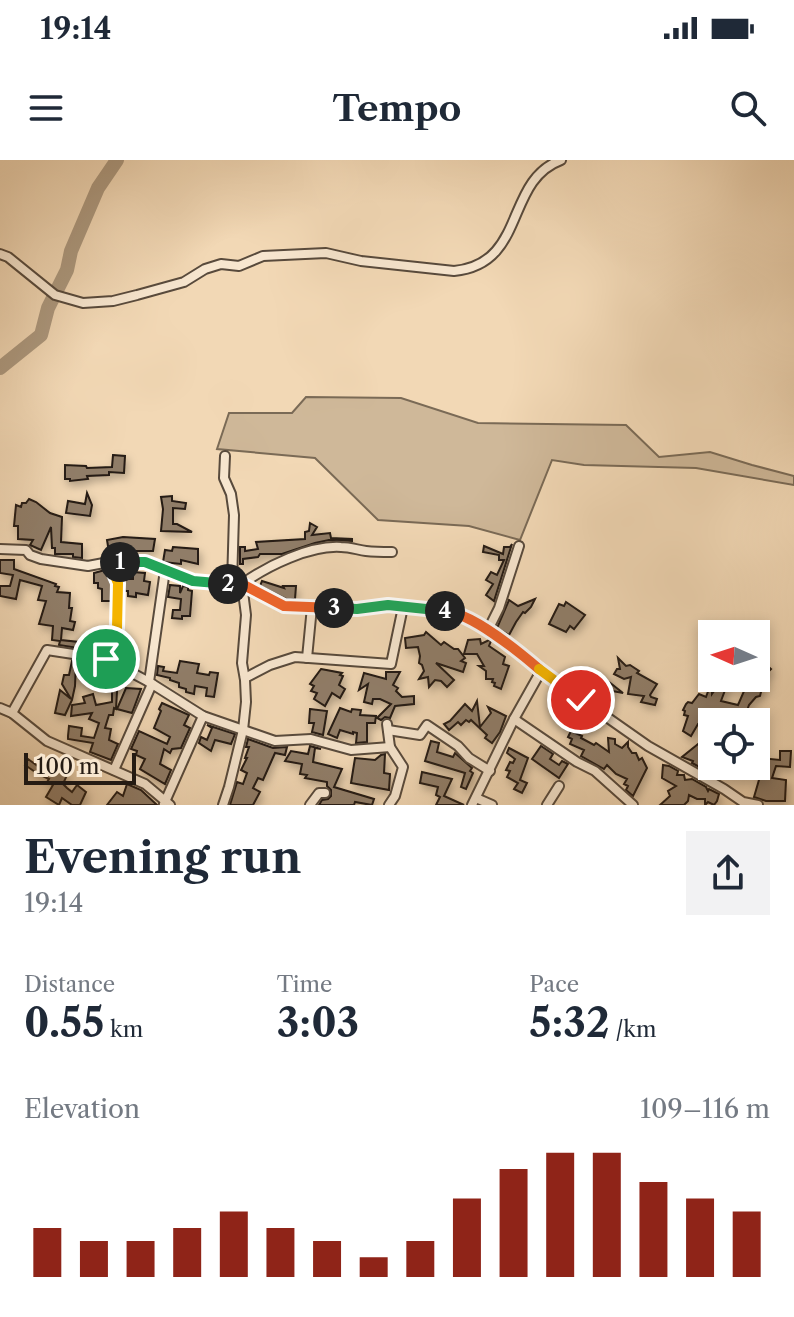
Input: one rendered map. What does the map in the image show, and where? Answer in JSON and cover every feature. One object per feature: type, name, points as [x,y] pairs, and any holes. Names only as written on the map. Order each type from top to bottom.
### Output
[{"type":"street","points":[[0,254],[55,295],[83,303],[113,301],[137,295],[184,282],[205,269],[221,264],[239,266],[263,256],[326,253],[361,261],[467,270],[492,256],[506,239],[526,192],[550,164],[561,160]]},
{"type":"street","points":[[223,805],[243,730],[246,702],[242,663],[246,615],[237,584],[234,515],[231,494],[224,478],[225,456]]},
{"type":"street","points":[[488,630],[499,608],[519,546]]},
{"type":"street","points":[[237,584],[295,556],[318,550],[339,547],[392,552]]},
{"type":"street","points":[[0,549],[26,550],[41,559],[88,566],[109,562],[145,562],[193,581],[237,584],[284,606],[357,609],[388,605],[456,612],[488,630],[648,746],[743,802],[758,805]]},
{"type":"street","points":[[106,659],[117,628],[118,583],[109,562]]},
{"type":"street","points":[[114,770],[150,683],[165,570]]},
{"type":"street","points":[[307,658],[312,607]]},
{"type":"street","points":[[245,678],[295,657],[391,664],[403,607]]},
{"type":"street","points":[[12,713],[47,650],[106,659],[203,716],[275,741],[311,739],[351,750],[390,747]]},
{"type":"street","points":[[492,805],[474,802],[541,671]]},
{"type":"street","points":[[0,708],[12,713],[47,741],[145,784],[166,804],[203,716]]},
{"type":"street","points":[[514,719],[595,771],[633,805]]},
{"type":"street","points":[[389,805],[395,796],[403,767],[390,747],[388,727],[420,735],[427,725],[490,771]]},
{"type":"street","points":[[547,805],[559,786]]},
{"type":"street","points":[[310,805],[319,793],[325,793]]},
{"type":"shaded area","points":[[306,397],[401,398],[478,423],[626,425],[659,457],[710,452],[794,476],[794,485],[696,468],[584,465],[552,460],[520,540],[469,526],[378,520],[315,458],[217,449],[229,413],[292,413]]},
{"type":"building","points":[[113,455],[125,456],[124,473],[109,472],[109,475],[87,476],[88,479],[65,479],[65,465],[112,467]]},
{"type":"building","points":[[87,493],[92,505],[90,516],[66,513],[68,501],[85,504]]},
{"type":"building","points":[[172,496],[172,501],[186,503],[185,509],[173,508],[173,524],[192,532],[161,531],[161,497]]},
{"type":"building","points":[[29,499],[62,517],[61,542],[82,544],[82,558],[73,557],[73,554],[55,554],[51,527],[41,550],[30,545],[33,540],[18,539],[18,526],[14,526],[16,505],[21,507]]},
{"type":"building","points":[[310,523],[317,527],[312,535],[330,533],[331,538],[352,541],[329,540],[282,554],[260,554],[243,559],[243,564],[240,564],[240,547],[245,547],[245,551],[258,549],[256,542],[305,539]]},
{"type":"building","points":[[123,537],[155,539],[153,551],[109,552],[107,540]]},
{"type":"building","points":[[512,544],[494,601],[486,595],[493,584],[486,580],[491,572],[497,575],[504,560],[499,560],[499,555],[483,552],[484,546],[503,554],[504,547]]},
{"type":"building","points":[[173,547],[198,549],[198,564],[181,560],[181,564],[163,562],[165,550],[172,551]]},
{"type":"building","points":[[0,560],[14,560],[14,569],[56,584],[59,587],[57,592],[70,593],[70,621],[75,622],[73,630],[62,628],[61,640],[79,642],[78,648],[59,645],[60,641],[52,640],[53,626],[39,624],[46,601],[38,600],[42,586],[20,580],[16,599],[0,596],[0,586],[10,586],[13,575],[0,573]]},
{"type":"building","points":[[105,570],[111,584],[111,601],[102,601],[102,589],[94,583],[94,573]]},
{"type":"building","points":[[133,572],[145,573],[144,581],[150,582],[148,595],[136,593],[136,597],[128,596],[124,579],[133,579]]},
{"type":"building","points":[[262,581],[284,588],[296,586],[295,599],[286,599],[260,586]]},
{"type":"building","points":[[170,585],[180,586],[180,593],[183,586],[192,591],[190,616],[172,618],[173,610],[180,610],[181,599],[168,597]]},
{"type":"building","points":[[535,599],[509,635],[497,628],[509,600],[518,606]]},
{"type":"building","points":[[566,602],[585,615],[574,629],[570,626],[566,632],[549,624],[559,604],[564,606]]},
{"type":"building","points":[[426,632],[441,645],[444,642],[458,649],[465,658],[461,661],[466,663],[463,672],[436,663],[454,680],[447,687],[435,680],[429,687],[428,677],[419,679],[424,671],[419,663],[418,647],[406,648],[405,638]]},
{"type":"building","points":[[480,639],[481,644],[491,641],[489,646],[505,657],[503,664],[509,666],[501,689],[494,686],[493,679],[486,679],[486,671],[479,666],[484,666],[477,654],[464,654],[468,640]]},
{"type":"building","points":[[618,658],[657,684],[650,695],[657,699],[655,705],[641,702],[644,696],[628,694],[631,677],[624,679],[614,674],[620,669]]},
{"type":"building","points":[[72,661],[76,662],[72,700],[65,715],[55,713],[60,690],[71,699],[62,684],[64,675],[69,675]]},
{"type":"building","points":[[180,661],[199,664],[197,673],[218,673],[214,697],[206,696],[207,688],[195,686],[194,694],[186,692],[186,689],[179,687],[179,683],[157,675],[158,666],[164,667],[163,671],[177,673]]},
{"type":"building","points":[[107,668],[118,674],[116,709],[113,715],[109,715],[105,728],[111,729],[109,740],[118,744],[111,760],[90,752],[93,743],[68,739],[69,726],[82,728],[81,736],[94,738],[99,723],[89,719],[92,713],[71,716],[72,705],[85,703],[83,697],[93,694],[96,705],[112,702],[112,690],[109,690],[107,680],[86,680],[86,669]]},
{"type":"building","points":[[321,669],[342,673],[339,685],[345,689],[340,698],[332,693],[325,706],[314,699],[317,693],[311,691],[314,686],[310,684]]},
{"type":"building","points":[[590,669],[623,693],[602,689],[594,684],[588,695],[581,690]]},
{"type":"building","points":[[386,672],[400,672],[393,685],[402,697],[414,696],[414,704],[395,706],[390,718],[381,720],[377,718],[391,704],[380,699],[373,699],[372,704],[364,702],[368,684],[359,690],[364,673],[386,679]]},
{"type":"building","points":[[126,688],[141,689],[132,713],[117,709]]},
{"type":"building","points":[[708,692],[724,692],[721,701],[738,705],[744,692],[761,692],[748,708],[698,708],[698,724],[691,736],[683,731],[688,716],[684,715],[683,710],[699,694],[706,697]]},
{"type":"building","points":[[477,701],[480,727],[491,713],[488,707],[506,716],[492,743],[471,720],[461,725],[458,722],[449,730],[444,724],[465,704],[472,711]]},
{"type":"building","points":[[162,703],[189,715],[184,725],[190,728],[181,748],[172,749],[170,753],[164,749],[160,764],[171,770],[165,784],[140,769],[145,759],[131,749],[139,731],[167,744],[170,737],[154,728]]},
{"type":"building","points":[[340,708],[351,712],[352,709],[361,710],[360,715],[376,716],[375,723],[367,723],[367,742],[356,743],[357,733],[353,732],[340,730],[337,738],[328,734]]},
{"type":"building","points":[[310,709],[327,711],[323,735],[312,732],[314,723],[309,723]]},
{"type":"building","points":[[207,725],[235,734],[231,744],[215,740],[211,751],[199,743],[201,737],[207,740],[212,728]]},
{"type":"building","points":[[571,731],[609,752],[608,738],[615,739],[615,744],[622,748],[628,742],[632,753],[636,753],[639,760],[642,758],[647,768],[633,796],[626,790],[628,786],[624,784],[627,779],[607,765],[604,769],[581,756],[584,750],[570,744],[572,739],[568,737]]},
{"type":"building","points":[[248,739],[273,748],[287,747],[285,755],[275,753],[263,780],[258,778],[253,788],[260,792],[253,805],[230,805],[237,782],[243,784],[247,773],[241,770],[247,758]]},
{"type":"building","points":[[431,741],[439,743],[437,752],[453,757],[455,753],[472,768],[466,789],[461,787],[465,773],[425,761]]},
{"type":"building","points":[[698,744],[698,766],[682,757]]},
{"type":"building","points":[[310,746],[321,749],[315,748],[313,762],[342,769],[334,787],[374,799],[372,805],[355,802],[354,805],[319,805],[331,796],[327,782],[305,778],[307,775],[300,774],[302,764],[285,761],[291,751],[308,754]]},
{"type":"building","points":[[541,746],[553,754],[550,759],[559,765],[562,761],[568,764],[559,778],[532,759]]},
{"type":"building","points":[[509,748],[528,758],[520,780],[527,783],[522,793],[514,789],[518,783],[507,777],[510,771],[506,770],[515,759],[507,753]]},
{"type":"building","points":[[780,751],[791,751],[790,767],[776,766],[772,778],[786,780],[785,801],[766,801],[754,797],[759,780],[770,780],[770,759],[780,760]]},
{"type":"building","points":[[385,754],[384,773],[390,774],[389,790],[351,783],[355,758],[375,760]]},
{"type":"building","points":[[28,759],[39,767],[42,759],[67,775],[63,784],[67,788],[72,792],[77,785],[86,792],[80,805],[72,805],[62,798],[59,805],[46,797],[53,785],[47,782],[49,779],[25,765]]},
{"type":"building","points":[[663,765],[678,771],[677,775],[684,775],[685,780],[692,779],[708,791],[719,794],[717,801],[714,805],[708,802],[705,805],[705,799],[689,795],[684,805],[660,805],[670,796],[668,791],[676,786],[662,778]]},
{"type":"building","points":[[422,772],[452,779],[444,796],[464,805],[436,805],[440,797],[436,795],[438,787],[420,783]]},
{"type":"building","points":[[127,784],[141,790],[157,805],[107,805],[117,792],[123,796]]},
{"type":"waterway","points":[[0,368],[41,335],[48,308],[67,270],[71,251],[98,188],[117,160]]},
{"type":"route","points":[[106,659],[117,628],[118,583],[109,562],[145,562],[193,581],[242,584],[284,606],[357,609],[388,605],[456,612],[483,626],[581,700]]}]
